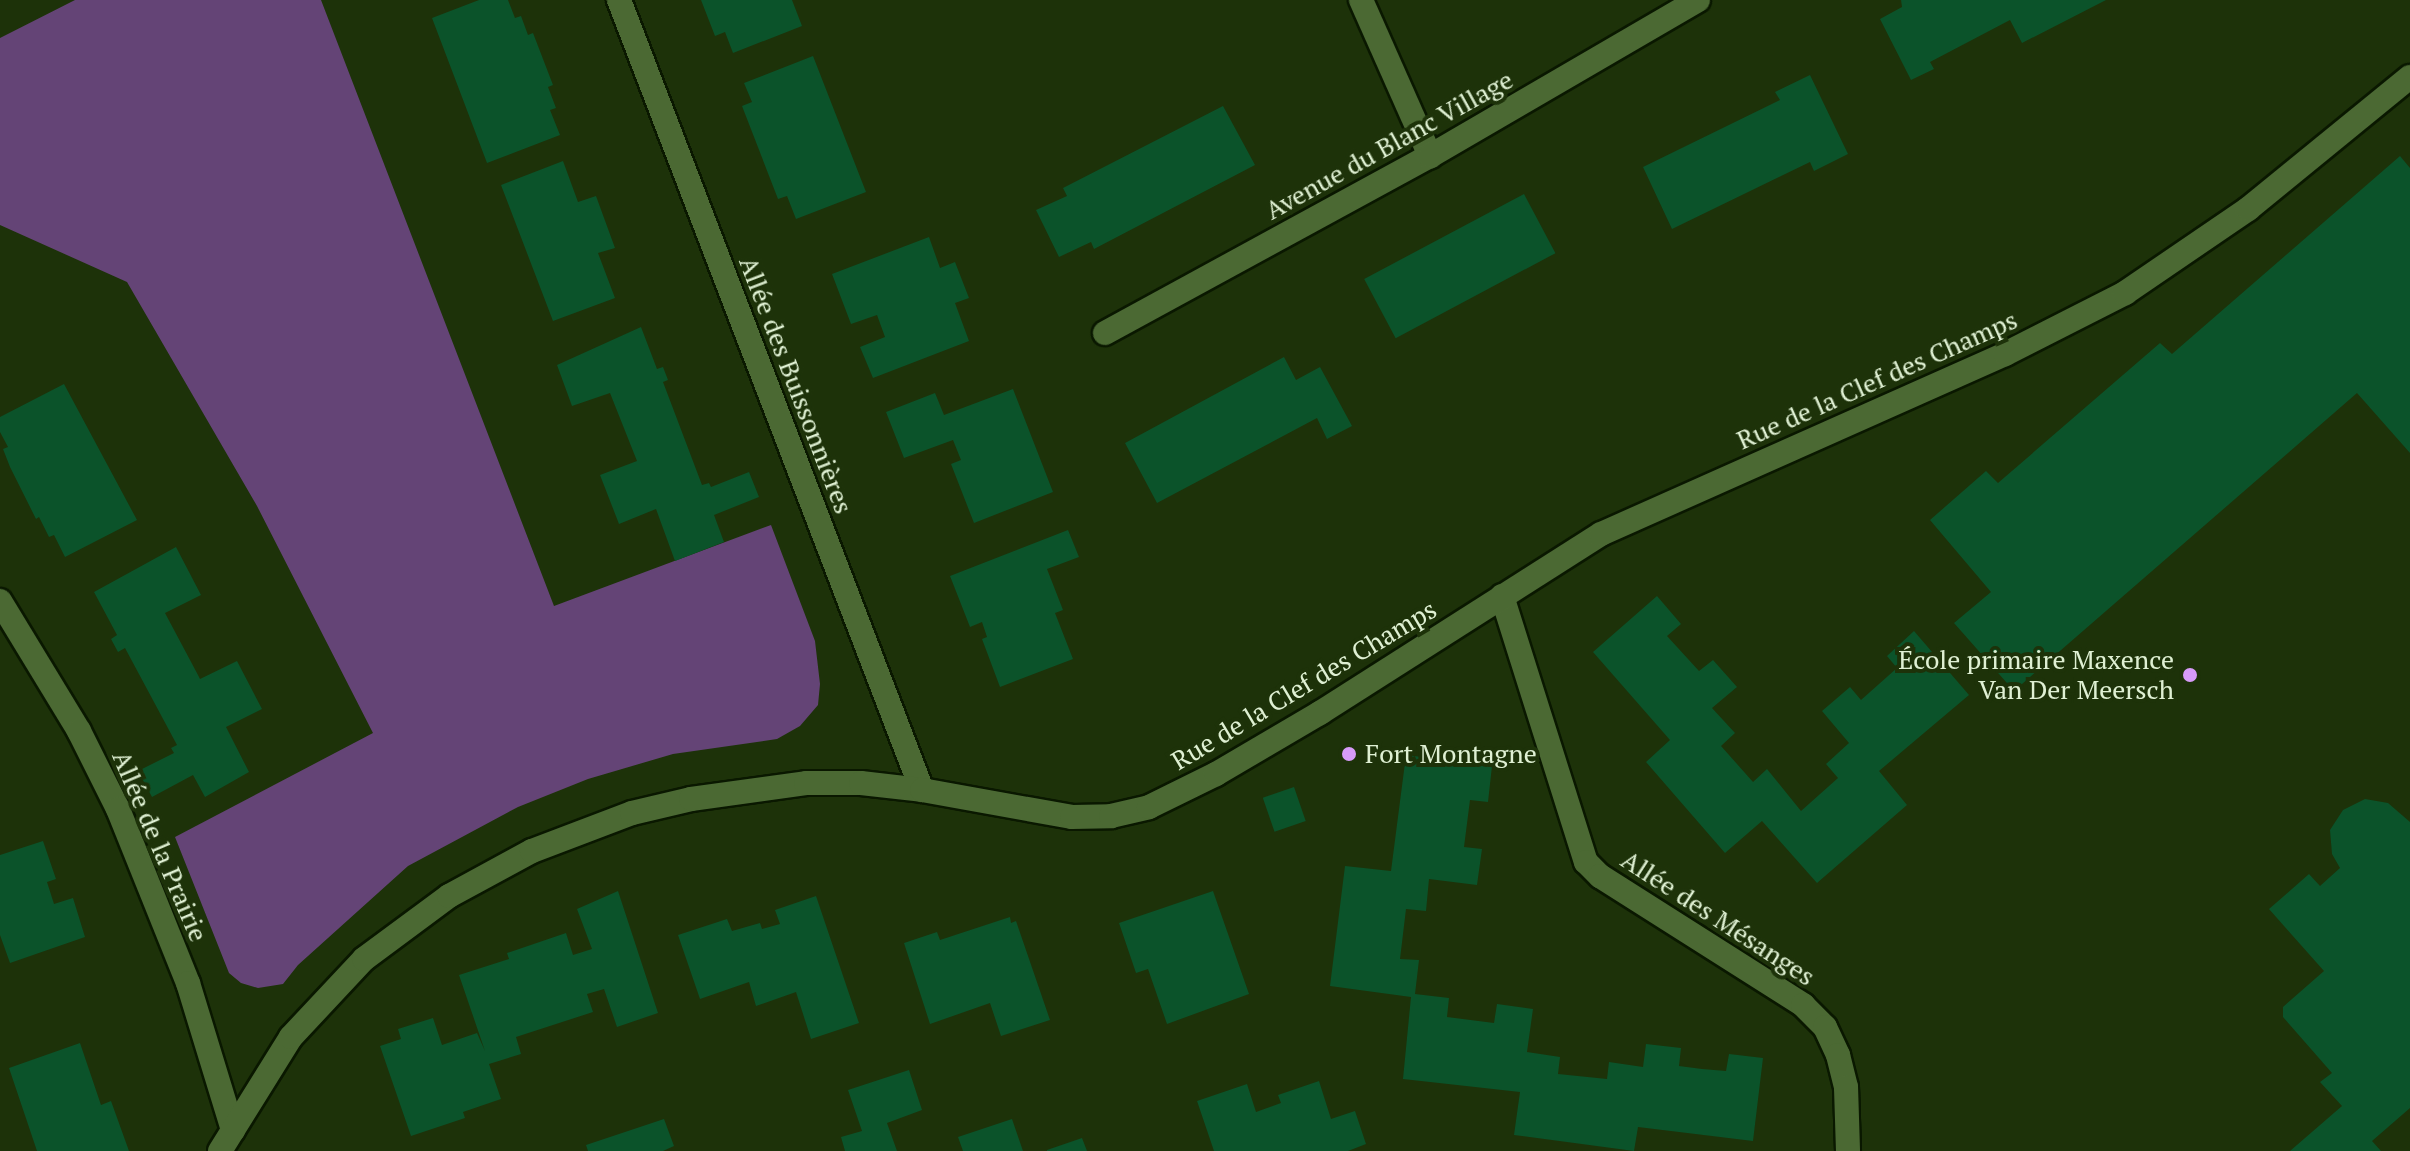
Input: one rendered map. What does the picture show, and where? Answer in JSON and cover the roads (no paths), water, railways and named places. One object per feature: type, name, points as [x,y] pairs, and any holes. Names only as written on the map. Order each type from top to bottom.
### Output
[{"type":"street","name":"Allée des Buissonnières","points":[[619,0],[922,790]]},
{"type":"street","points":[[1361,0],[1430,156]]},
{"type":"street","name":"Avenue du Blanc Village","points":[[1105,333],[1430,156],[1698,0]]},
{"type":"street","name":"Rue de la Clef des Champs","points":[[220,1151],[291,1037],[364,959],[449,896],[522,856],[632,813],[705,797],[806,783],[861,783],[922,790],[1072,817],[1111,816],[1149,807],[1216,774],[1320,713],[1601,534],[2005,354],[2111,301],[2167,267],[2248,209],[2410,77]]},
{"type":"street","name":"Allée des Mésanges","points":[[1502,596],[1586,862],[1600,876],[1803,1005],[1825,1027],[1838,1055],[1846,1087],[1848,1151]]},
{"type":"street","name":"Allée de la Prairie","points":[[0,601],[72,718],[118,809],[185,976],[233,1130]]},
{"type":"place","name":"École primaire Maxence Van Der Meersch","points":[[2190,675]]},
{"type":"place","name":"Fort Montagne","points":[[1349,754]]}]
